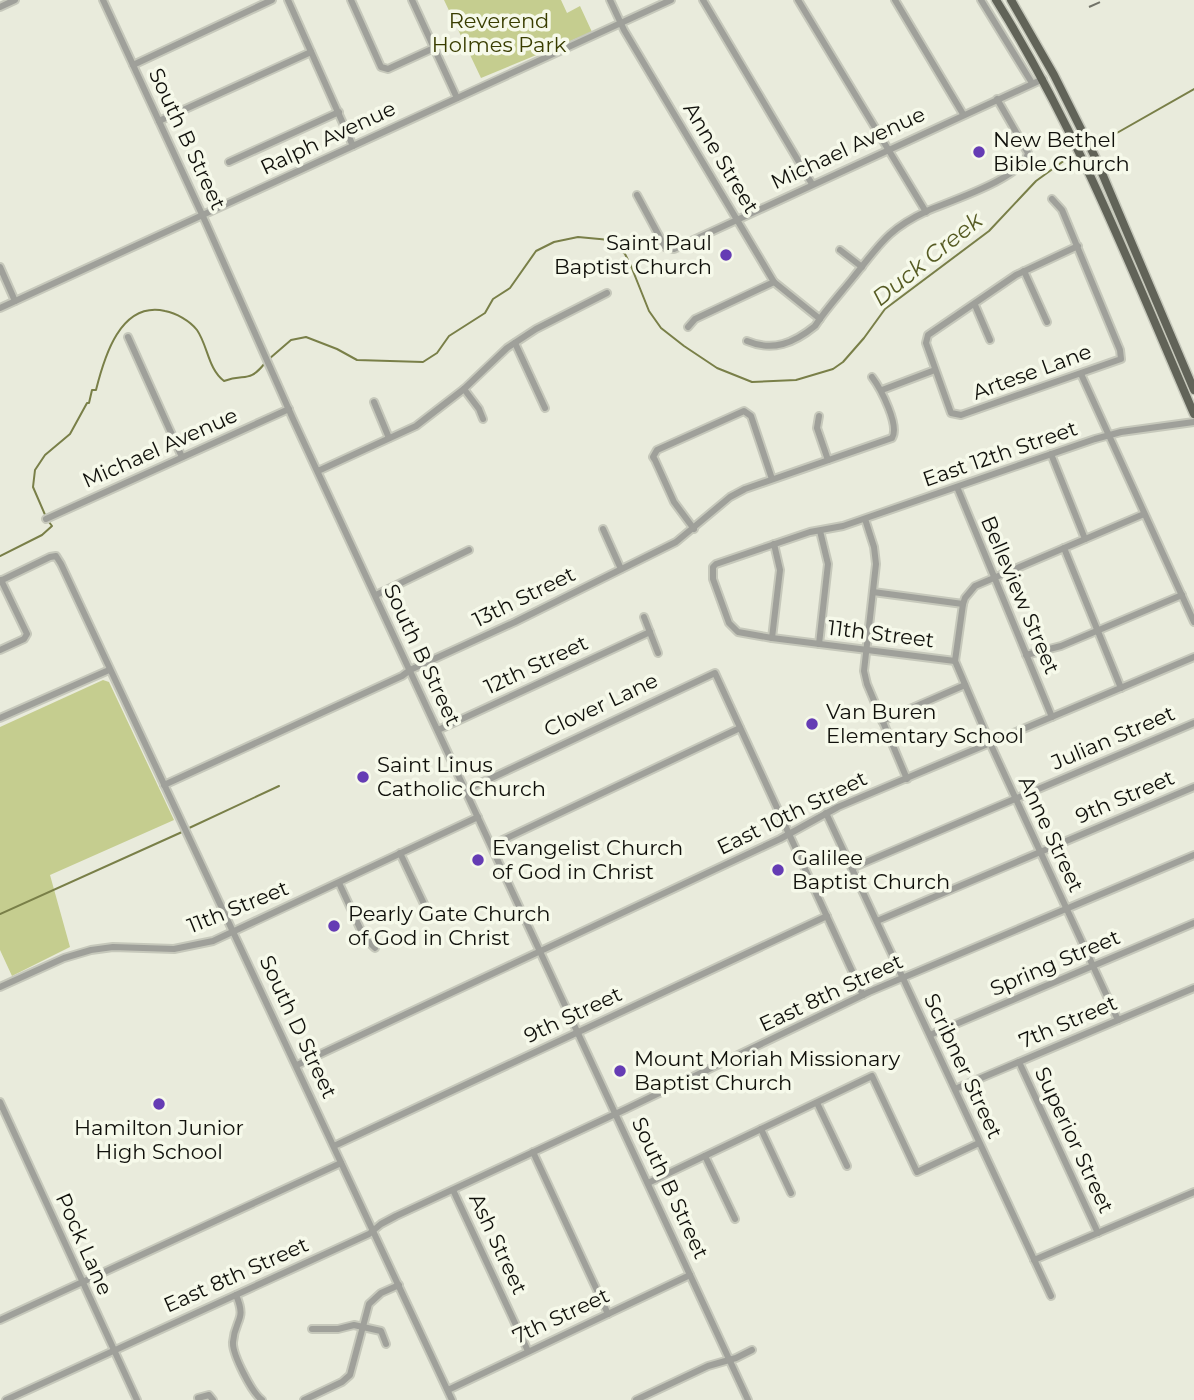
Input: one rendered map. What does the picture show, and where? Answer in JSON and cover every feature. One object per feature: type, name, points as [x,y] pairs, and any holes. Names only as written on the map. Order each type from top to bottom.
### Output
[{"type":"main road","points":[[996,0],[1043,79],[1085,160],[1194,414]]},
{"type":"main road","points":[[1010,0],[1054,75],[1086,139],[1194,390]]},
{"type":"street","points":[[0,7],[15,0]]},
{"type":"street","name":"South B Street","points":[[103,0],[289,409],[748,1400]]},
{"type":"street","points":[[133,65],[272,0]]},
{"type":"street","points":[[288,0],[353,146]]},
{"type":"street","points":[[351,0],[381,67],[388,69],[434,48]]},
{"type":"street","points":[[412,0],[457,98]]},
{"type":"street","name":"Anne Street","points":[[610,0],[620,23],[774,282],[820,319]]},
{"type":"street","name":"Ralph Avenue","points":[[0,308],[671,0]]},
{"type":"street","points":[[703,0],[812,184]]},
{"type":"street","points":[[798,0],[926,212]]},
{"type":"street","points":[[895,0],[963,114]]},
{"type":"street","points":[[981,0],[1032,83]]},
{"type":"street","points":[[159,121],[311,52]]},
{"type":"street","name":"Michael Avenue","points":[[637,195],[665,247],[669,249],[1043,79]]},
{"type":"street","points":[[747,341],[766,347],[780,346],[805,334],[886,237],[907,221],[1004,177],[1027,159],[1028,153],[997,99]]},
{"type":"street","points":[[229,162],[339,112]]},
{"type":"street","points":[[872,377],[882,390],[934,370],[926,343],[927,337],[1024,271],[1078,246],[1062,209],[1052,199]]},
{"type":"street","name":"Artese Lane","points":[[934,370],[951,413],[961,415],[1121,359],[1120,350],[1078,246]]},
{"type":"street","points":[[840,250],[862,267]]},
{"type":"street","points":[[0,267],[15,301]]},
{"type":"street","points":[[1024,271],[1047,322]]},
{"type":"street","points":[[688,327],[695,319],[774,282]]},
{"type":"street","points":[[318,471],[416,426],[464,389],[496,357],[536,329],[607,293]]},
{"type":"street","points":[[975,305],[990,340]]},
{"type":"street","points":[[128,337],[182,457]]},
{"type":"street","points":[[515,344],[545,408]]},
{"type":"street","points":[[1081,374],[1194,622]]},
{"type":"street","points":[[464,389],[483,419]]},
{"type":"street","name":"13th Street","points":[[164,785],[402,676],[676,542],[730,496],[894,436],[895,430],[882,390]]},
{"type":"street","points":[[374,402],[389,438]]},
{"type":"street","name":"Michael Avenue","points":[[46,519],[289,409]]},
{"type":"street","points":[[694,529],[674,502],[654,460],[654,452],[657,450],[744,411],[751,416],[772,479]]},
{"type":"street","points":[[819,416],[817,428],[828,460]]},
{"type":"street","name":"East 12th Street","points":[[820,531],[864,519],[1108,436],[1194,422]]},
{"type":"street","points":[[1051,454],[1085,538]]},
{"type":"street","name":"Belleview Street","points":[[957,487],[1052,717]]},
{"type":"street","points":[[873,592],[963,604],[971,589],[993,577],[1144,514]]},
{"type":"street","points":[[864,519],[876,557],[865,650],[865,680],[907,779]]},
{"type":"street","points":[[603,529],[621,569]]},
{"type":"street","points":[[772,638],[780,570],[774,544],[820,531],[828,564],[819,644]]},
{"type":"street","name":"11th Street","points":[[774,544],[713,567],[713,579],[732,626],[744,634],[955,661],[963,604]]},
{"type":"street","points":[[1064,548],[1121,688]]},
{"type":"street","points":[[376,595],[470,550]]},
{"type":"street","name":"South D Street","points":[[1,581],[43,559],[56,556],[235,932],[452,1400]]},
{"type":"street","points":[[0,650],[24,639],[27,634],[1,581]]},
{"type":"street","points":[[1026,654],[1061,646],[1182,595]]},
{"type":"street","points":[[644,617],[658,653]]},
{"type":"street","name":"12th Street","points":[[438,730],[650,632]]},
{"type":"street","name":"East 10th Street","points":[[297,1065],[788,835],[826,813],[1194,657]]},
{"type":"street","name":"Anne Street","points":[[955,661],[1118,1020]]},
{"type":"street","points":[[0,718],[109,670]]},
{"type":"street","name":"Clover Lane","points":[[466,790],[715,673],[740,728]]},
{"type":"street","points":[[882,721],[965,685]]},
{"type":"street","name":"Julian Street","points":[[852,868],[1194,723]]},
{"type":"street","points":[[492,845],[740,728],[863,995]]},
{"type":"street","name":"9th Street","points":[[877,921],[1194,787]]},
{"type":"street","name":"Scribner Street","points":[[826,813],[1051,1296]]},
{"type":"street","name":"11th Street","points":[[0,988],[64,958],[91,950],[113,947],[184,948],[206,943],[235,932],[478,817]]},
{"type":"street","points":[[400,853],[425,906]]},
{"type":"street","name":"East 8th Street","points":[[6,1400],[236,1295],[863,995],[1194,855]]},
{"type":"street","points":[[339,883],[364,937],[375,948]]},
{"type":"street","name":"9th Street","points":[[334,1146],[827,916]]},
{"type":"street","name":"Spring Street","points":[[930,1035],[1194,923]]},
{"type":"street","name":"7th Street","points":[[955,1089],[1194,988]]},
{"type":"street","name":"Superior Street","points":[[1018,1062],[1098,1233]]},
{"type":"street","points":[[648,1183],[872,1076],[917,1172],[979,1143]]},
{"type":"street","name":"Pock Lane","points":[[0,1102],[137,1400]]},
{"type":"street","points":[[817,1102],[847,1166]]},
{"type":"street","points":[[761,1129],[791,1193]]},
{"type":"street","points":[[533,1152],[608,1314]]},
{"type":"street","points":[[705,1156],[735,1219]]},
{"type":"street","points":[[0,1320],[341,1163]]},
{"type":"street","name":"Ash Street","points":[[453,1190],[528,1351]]},
{"type":"street","points":[[1034,1260],[1194,1192]]},
{"type":"street","name":"7th Street","points":[[448,1390],[691,1275]]},
{"type":"street","points":[[304,1400],[342,1382],[350,1375],[370,1303],[382,1293],[399,1285]]},
{"type":"street","points":[[236,1295],[242,1313],[233,1339],[234,1350],[252,1389],[262,1400]]},
{"type":"street","points":[[312,1329],[362,1326],[381,1331],[386,1344]]},
{"type":"street","points":[[636,1400],[708,1366],[752,1350]]},
{"type":"street","points":[[198,1398],[209,1395],[213,1400]]},
{"type":"green space","name":"Reverend Holmes Park","points":[[444,0],[561,0],[567,13],[580,6],[592,32],[481,78]]},
{"type":"green space","points":[[103,680],[109,682],[174,820],[50,875],[70,947],[12,976],[0,950],[0,727]]},
{"type":"waterway","name":"Duck Creek","points":[[1094,146],[1194,89]]},
{"type":"waterway","name":"Duck Creek","points":[[269,359],[291,340],[306,337],[357,360],[423,362],[437,353],[449,336],[485,313],[493,299],[510,288],[536,251],[554,242],[578,237],[610,240],[625,254],[649,311],[661,328],[717,368],[752,382],[796,380],[833,369],[843,362],[885,309],[989,231],[1036,181],[1076,152]]},
{"type":"waterway","name":"Duck Creek","points":[[46,517],[33,487],[35,470],[45,455],[70,434],[89,403],[92,390],[96,390],[109,348],[126,323],[136,315],[149,310],[165,311],[187,321],[197,330],[211,364],[224,381],[255,374],[265,363]]},
{"type":"waterway","name":"Duck Creek","points":[[0,556],[42,535],[52,526],[49,522]]},
{"type":"waterway","points":[[187,829],[279,786]]},
{"type":"waterway","points":[[0,914],[182,832]]},
{"type":"railway","points":[[1089,7],[1105,0]]},
{"type":"place","name":"New Bethel Bible Church","points":[[979,152]]},
{"type":"place","name":"Saint Paul Baptist Church","points":[[726,255]]},
{"type":"place","name":"Van Buren Elementary School","points":[[812,724]]},
{"type":"place","name":"Saint Linus Catholic Church","points":[[363,777]]},
{"type":"place","name":"Evangelist Church of God in Christ","points":[[478,860]]},
{"type":"place","name":"Galilee Baptist Church","points":[[778,870]]},
{"type":"place","name":"Pearly Gate Church of God in Christ","points":[[334,926]]},
{"type":"place","name":"Mount Moriah Missionary Baptist Church","points":[[620,1071]]},
{"type":"place","name":"Hamilton Junior High School","points":[[159,1104]]}]
